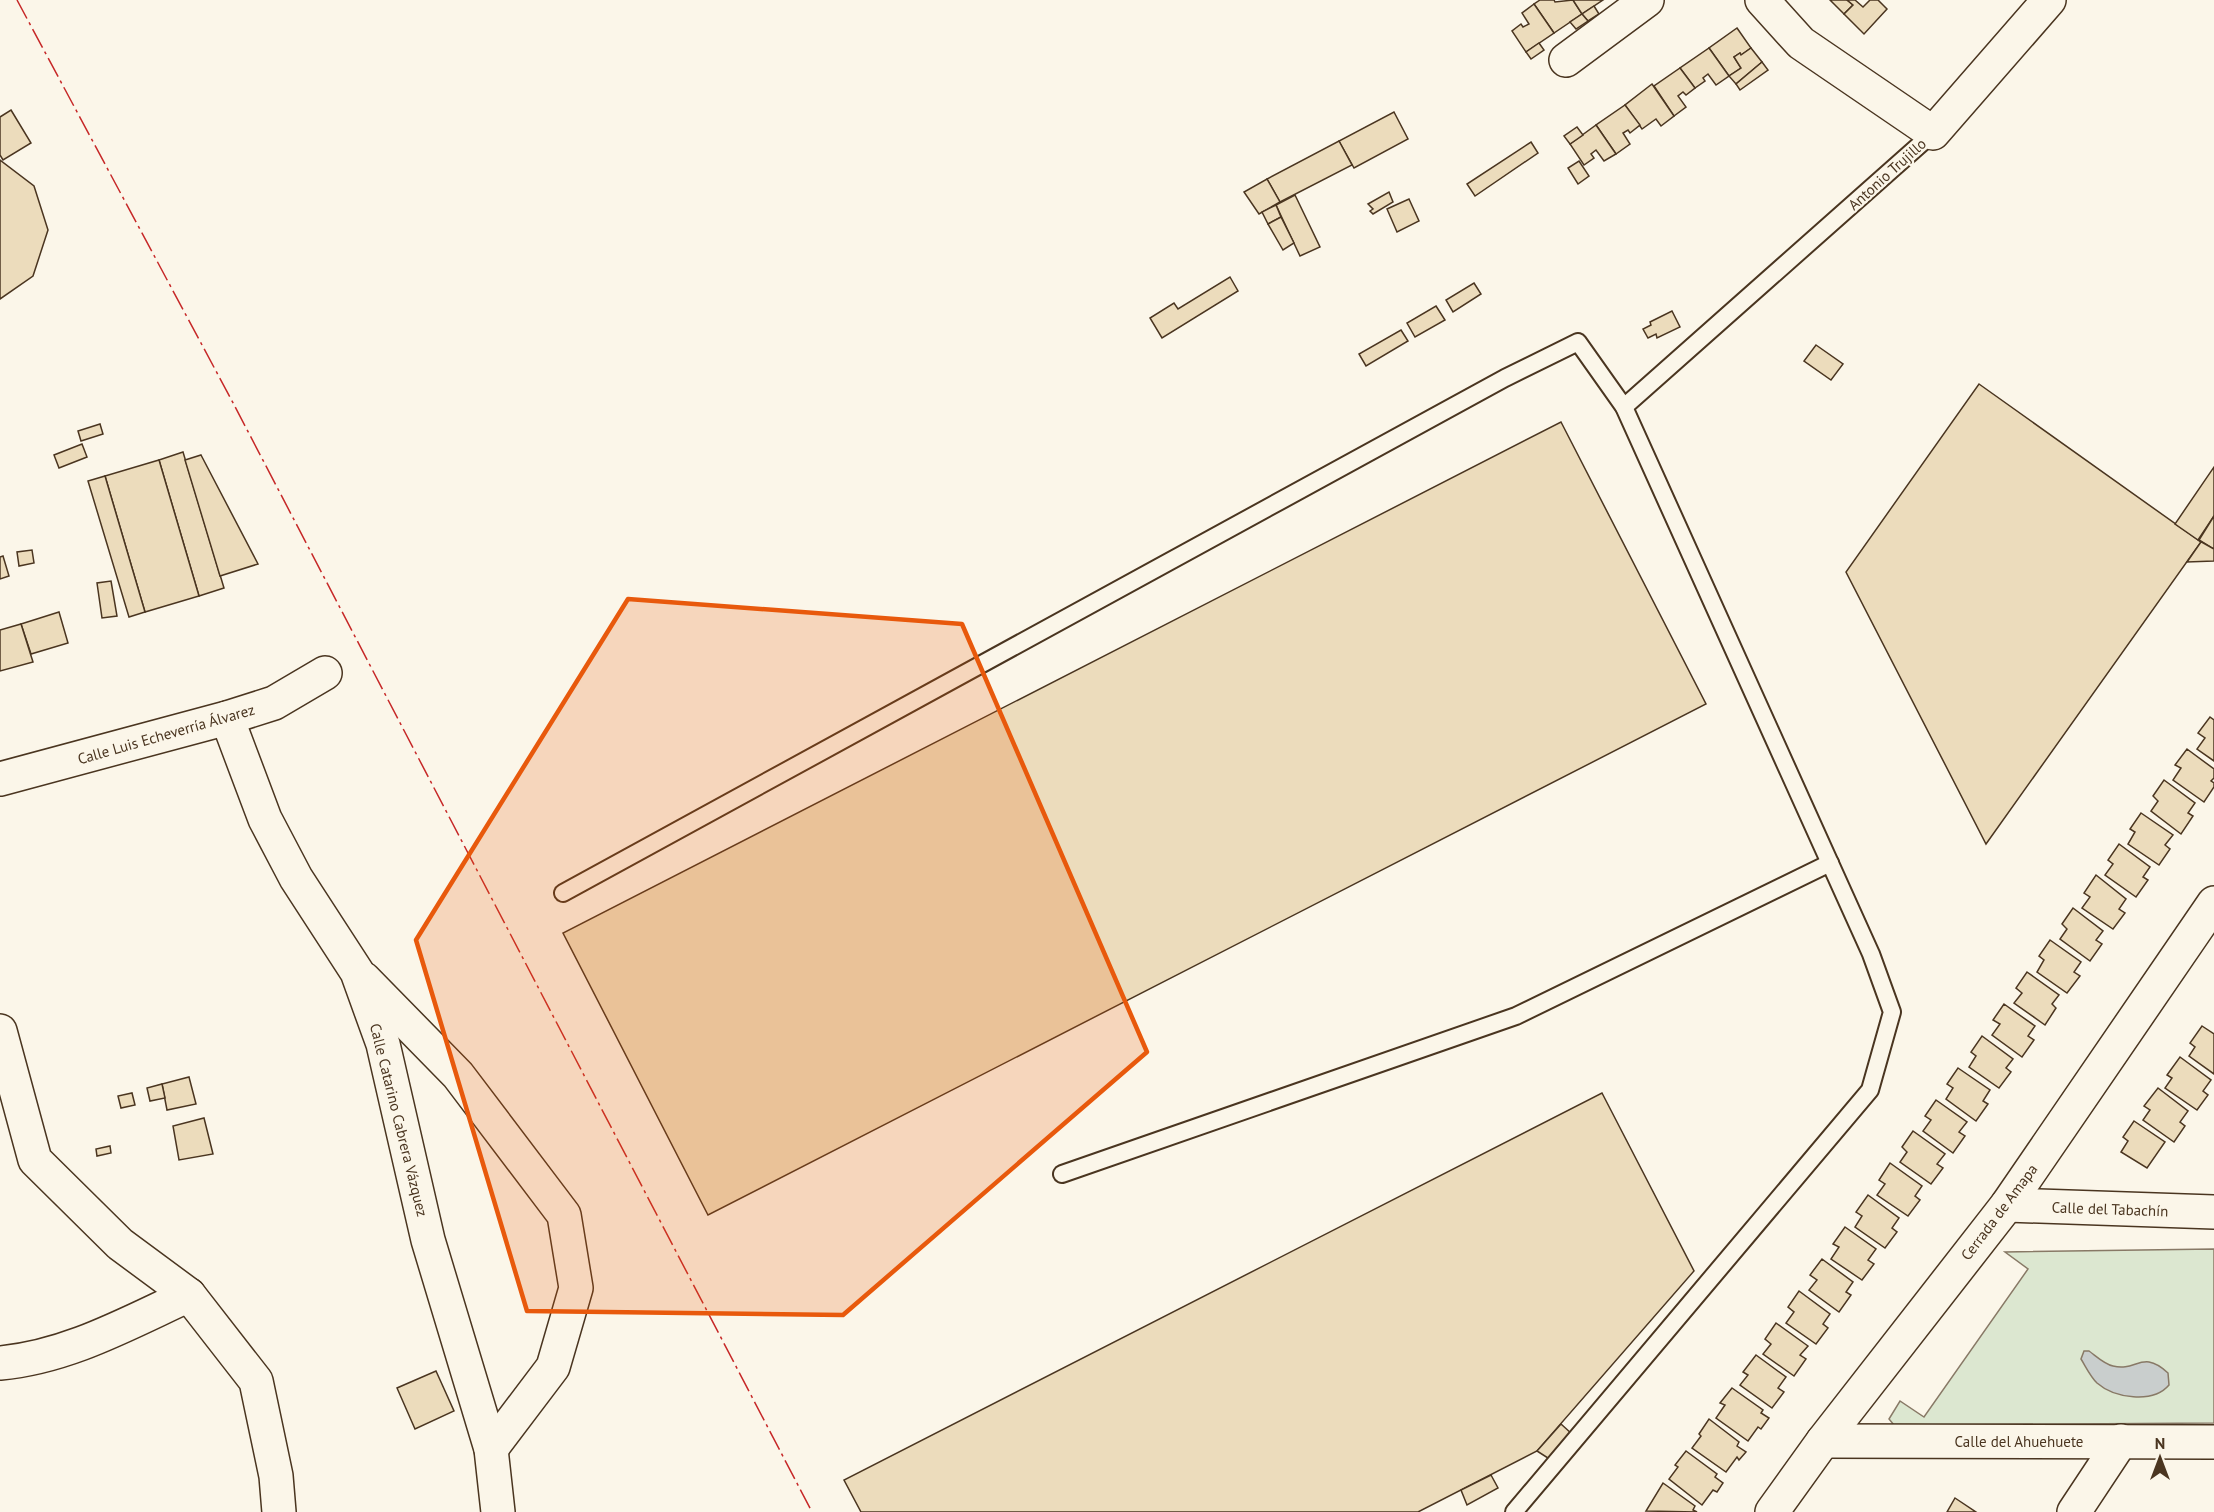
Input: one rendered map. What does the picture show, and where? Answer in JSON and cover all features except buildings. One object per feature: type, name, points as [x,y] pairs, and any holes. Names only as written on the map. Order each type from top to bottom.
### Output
[{"type":"street","points":[[1566,60],[1647,0]]},
{"type":"street","points":[[1762,0],[1802,43],[1933,134]]},
{"type":"street","name":"Antonio Trujillo","points":[[1933,134],[2049,0]]},
{"type":"street","name":"Calle Luis Echeverría Álvarez","points":[[0,779],[227,718],[274,703],[325,673]]},
{"type":"street","name":"Calle Catarino Cabrera Vázquez","points":[[227,718],[265,819],[296,878],[357,972],[383,1044],[428,1240],[491,1449],[497,1512]]},
{"type":"street","name":"Cerrada de Amapa","points":[[1772,1512],[1823,1441],[2007,1205],[2214,903]]},
{"type":"street","points":[[357,972],[458,1075],[564,1215],[576,1288],[553,1367],[491,1449]]},
{"type":"street","points":[[0,1031],[35,1160],[120,1244],[189,1295],[256,1381],[276,1476],[279,1512]]},
{"type":"street","name":"Calle del Tabachín","points":[[2007,1205],[2214,1212]]},
{"type":"street","points":[[0,1363],[16,1362],[84,1344],[189,1295]]},
{"type":"street","name":"Calle del Ahuehuete","points":[[1823,1441],[2214,1442]]},
{"type":"street","points":[[2074,1512],[2121,1441]]},
{"type":"lane","name":"Antonio Trujillo","points":[[1624,407],[1933,134]]},
{"type":"lane","points":[[563,893],[1494,383],[1578,342],[1624,407],[1872,954],[1892,1012],[1870,1090],[1514,1512]]},
{"type":"lane","points":[[1062,1174],[1516,1016],[1830,863]]},
{"type":"highlighted area","points":[[628,599],[962,624],[1147,1052],[843,1315],[527,1311],[416,940]]},
{"type":"green space","points":[[2214,1249],[2214,1423],[1894,1425],[1889,1419],[1900,1401],[1924,1417],[2028,1269],[2005,1252]]},
{"type":"shaded area","points":[[2084,1351],[2089,1351],[2103,1362],[2113,1366],[2152,1363],[2168,1373],[2169,1385],[2162,1391],[2144,1397],[2113,1392],[2097,1383],[2092,1377],[2081,1359]]},
{"type":"power","points":[[17,0],[231,399],[812,1512]]}]
